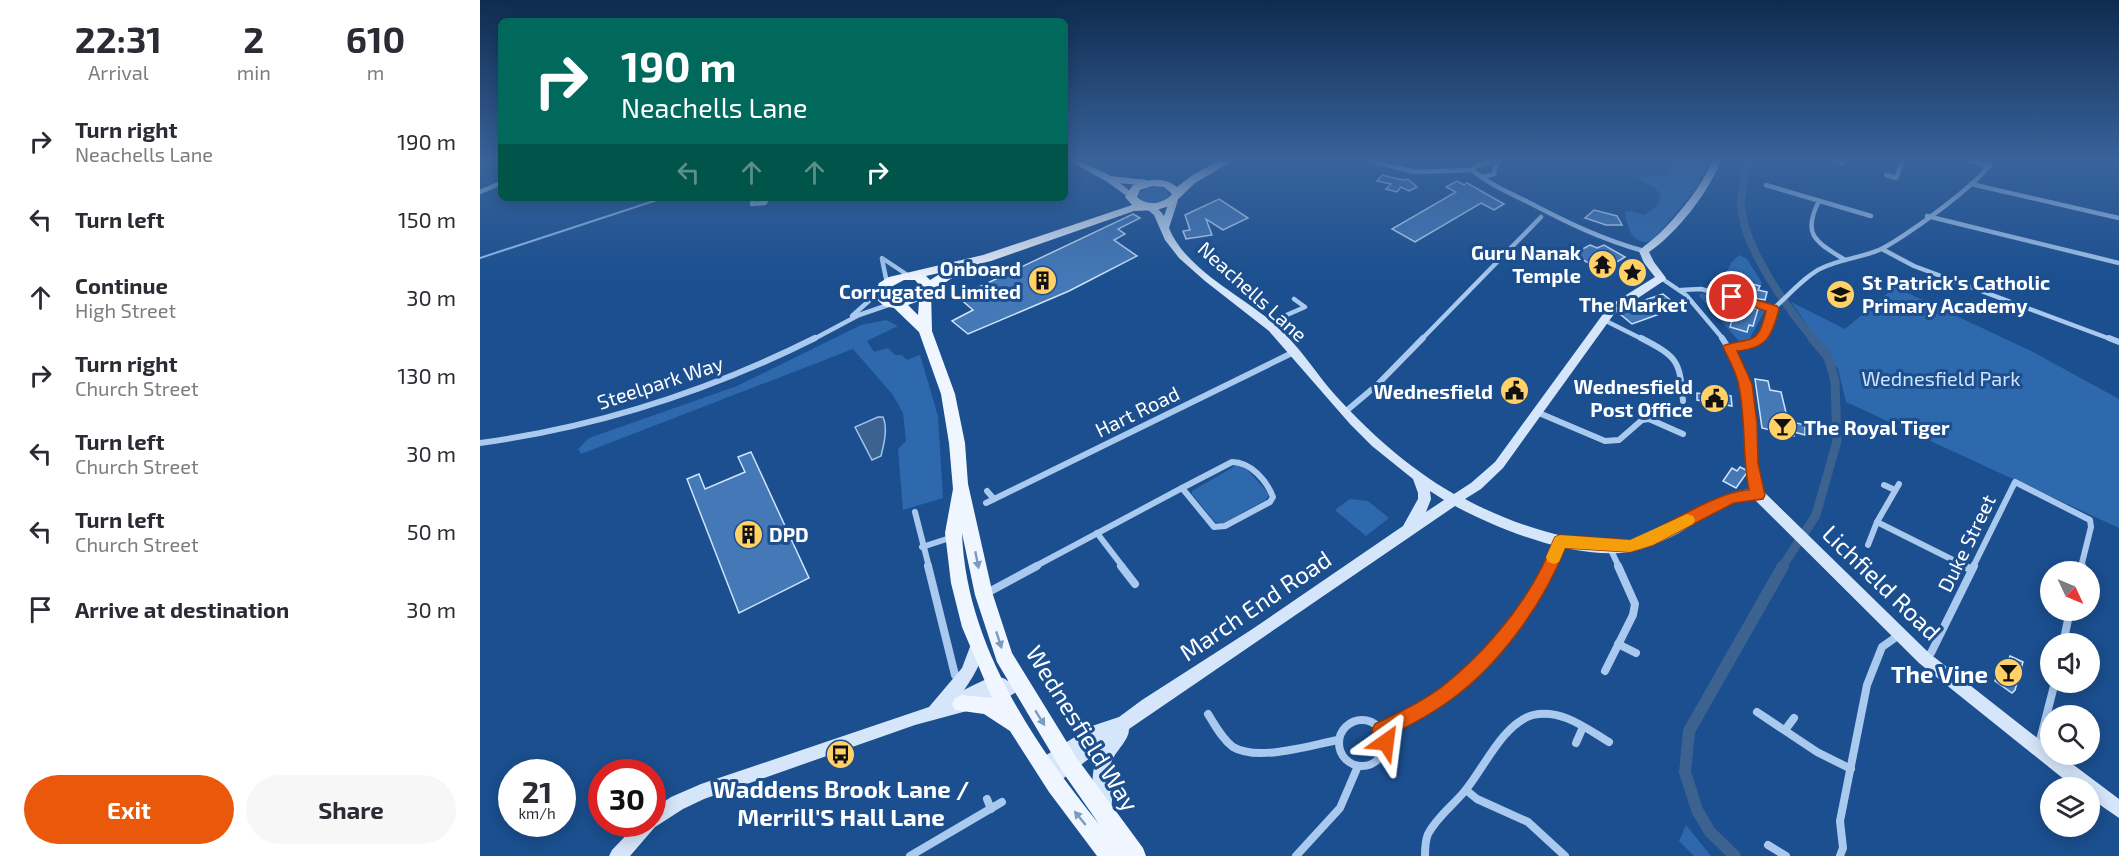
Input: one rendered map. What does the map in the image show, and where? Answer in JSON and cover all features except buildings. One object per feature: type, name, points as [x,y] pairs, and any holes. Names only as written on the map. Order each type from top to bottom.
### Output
[{"type":"main road","points":[[1098,220],[1126,200]]},
{"type":"main road","points":[[1134,200],[1137,204],[1147,207]]},
{"type":"main road","points":[[895,304],[912,300],[946,275],[987,258],[1098,220],[1163,205],[1170,200]]},
{"type":"main road","points":[[883,287],[910,276],[987,258]]},
{"type":"main road","points":[[910,276],[921,277],[926,282],[926,289]]},
{"type":"main road","name":"Wednesfield Way","points":[[883,287],[880,297],[908,312],[926,331]]},
{"type":"main road","name":"Wednesfield Way","points":[[926,289],[926,331],[948,394],[957,443],[960,484],[984,595],[1004,657],[1066,759],[1135,856]]},
{"type":"main road","name":"Wednesfield Way","points":[[960,484],[954,537],[963,594],[971,629],[1015,725]]},
{"type":"main road","points":[[962,704],[987,705],[1015,725],[1069,805],[1111,856]]},
{"type":"street","points":[[1165,227],[1174,200]]},
{"type":"street","points":[[1524,200],[1604,239],[1644,251]]},
{"type":"street","points":[[1644,251],[1658,241],[1692,200]]},
{"type":"street","points":[[1816,200],[1871,216]]},
{"type":"street","points":[[1730,347],[1753,345],[1759,340],[1768,329],[1773,309],[1820,268],[1882,249],[1894,243],[1949,200]]},
{"type":"street","points":[[2040,200],[2119,218]]},
{"type":"street","points":[[753,201],[752,204],[766,201]]},
{"type":"street","points":[[1819,201],[1810,221],[1812,231],[1823,245],[1845,260]]},
{"type":"street","name":"Neachells Lane","points":[[1147,207],[1159,214],[1168,238],[1189,261],[1266,324],[1294,352],[1345,412],[1418,478],[1453,501],[1521,529],[1560,541],[1630,546],[1647,541],[1729,499],[1758,495]]},
{"type":"street","points":[[1927,216],[2119,263]]},
{"type":"street","points":[[1345,412],[1377,386],[1541,217]]},
{"type":"street","points":[[1882,249],[1914,266],[2119,342]]},
{"type":"street","points":[[1644,251],[1649,263],[1661,278],[1681,290],[1730,347],[1746,384],[1751,463],[1758,495]]},
{"type":"street","points":[[883,287],[882,258],[910,276]]},
{"type":"street","name":"March End Road","points":[[1047,772],[1257,635],[1402,533],[1476,486],[1499,465],[1539,413],[1604,320],[1622,302],[1645,290],[1661,278]]},
{"type":"street","name":"Steelpark Way","points":[[842,324],[883,287]]},
{"type":"street","points":[[1681,290],[1701,289],[1773,309]]},
{"type":"street","points":[[1294,299],[1311,311]]},
{"type":"street","name":"Steelpark Way","points":[[480,443],[561,430],[645,407],[740,373],[792,350],[866,311],[895,304]]},
{"type":"street","points":[[1266,324],[1305,307]]},
{"type":"street","points":[[1604,320],[1673,358],[1680,369],[1683,397],[1670,390]]},
{"type":"street","name":"Hart Road","points":[[986,503],[1294,352]]},
{"type":"street","points":[[1539,413],[1605,441],[1619,440],[1642,420],[1649,419],[1683,434]]},
{"type":"street","points":[[984,595],[1097,533],[1182,488],[1232,462],[1240,461],[1247,464],[1270,489],[1273,496],[1270,502],[1225,526],[1214,527],[1182,488]]},
{"type":"street","name":"March End Road","points":[[1402,533],[1425,504],[1426,494],[1418,478]]},
{"type":"street","name":"Duke Street","points":[[1924,658],[1932,653],[2015,482],[2090,520],[2091,527],[2083,561]]},
{"type":"street","points":[[1868,545],[1877,522],[1897,487],[1884,485]]},
{"type":"street","points":[[987,490],[994,499]]},
{"type":"street","name":"Lichfield Road","points":[[1758,495],[1924,658],[2075,777]]},
{"type":"street","points":[[915,512],[955,675]]},
{"type":"street","points":[[1877,522],[1971,569]]},
{"type":"street","points":[[922,548],[972,532]]},
{"type":"street","points":[[1097,533],[1135,584]]},
{"type":"street","points":[[1382,730],[1418,712],[1448,692],[1485,657],[1532,599],[1550,568],[1560,541]]},
{"type":"street","points":[[1605,671],[1633,615],[1635,604],[1609,546]]},
{"type":"street","points":[[1840,856],[1843,848],[1840,821],[1867,685],[1882,647],[1899,635]]},
{"type":"street","points":[[935,710],[964,680],[974,662],[978,644]]},
{"type":"street","points":[[1618,644],[1636,653]]},
{"type":"street","points":[[915,718],[1018,683]]},
{"type":"street","points":[[666,810],[709,789],[998,690]]},
{"type":"street","points":[[2038,749],[2052,693]]},
{"type":"street","points":[[1757,712],[1816,752],[1851,769]]},
{"type":"street","points":[[1208,714],[1226,742],[1237,750],[1259,753],[1338,740]]},
{"type":"street","points":[[1425,856],[1424,843],[1432,827],[1466,790],[1485,760],[1525,718],[1535,714],[1556,715],[1609,742]]},
{"type":"street","name":"March End Road","points":[[1106,814],[1101,791],[1100,764],[1106,750],[1134,716]]},
{"type":"street","points":[[1785,730],[1794,718]]},
{"type":"street","points":[[1359,720],[1374,724],[1382,730],[1386,742],[1383,755],[1372,764],[1358,766],[1341,754],[1338,740],[1344,726],[1359,720]]},
{"type":"street","points":[[1576,743],[1583,727]]},
{"type":"street","points":[[1296,856],[1340,808],[1358,766]]},
{"type":"street","points":[[1466,790],[1477,799],[1528,822],[1564,856]]},
{"type":"street","name":"Lichfield Road","points":[[2100,796],[2119,810]]},
{"type":"street","points":[[987,799],[991,809]]},
{"type":"street","points":[[910,856],[1002,802]]},
{"type":"street","points":[[618,856],[636,837]]},
{"type":"street","points":[[1768,845],[1786,856]]},
{"type":"green space","points":[[1142,200],[1163,200],[1154,203]]},
{"type":"green space","points":[[1660,200],[1686,200],[1657,236],[1649,242],[1638,240],[1629,229],[1625,212],[1632,211],[1644,215],[1658,205]]},
{"type":"green space","points":[[1739,255],[1747,259],[1762,283],[1760,286],[1748,283],[1744,297],[1718,289],[1731,263]]},
{"type":"green space","name":"Wednesfield Park","points":[[1895,287],[2031,351],[2119,399],[2119,528],[1846,402],[1838,369],[1791,302],[1845,329]]},
{"type":"green space","points":[[1701,293],[1754,305],[1765,311],[1747,343],[1738,340],[1699,296]]},
{"type":"green space","points":[[886,320],[898,326],[867,341],[874,352],[888,348],[895,355],[902,355],[907,360],[920,355],[938,416],[943,498],[903,510],[898,449],[906,441],[903,413],[893,395],[853,349],[581,454],[578,449],[589,438],[737,386],[861,325]]},
{"type":"green space","points":[[1237,465],[1245,467],[1269,494],[1266,500],[1222,524],[1215,522],[1192,491]]},
{"type":"green space","points":[[1350,499],[1368,501],[1389,518],[1366,536],[1335,510]]},
{"type":"green space","points":[[1686,825],[1711,856],[1694,856],[1679,841]]},
{"type":"shaded area","points":[[883,417],[885,436],[881,456],[872,460],[855,427]]},
{"type":"waterway","points":[[1741,200],[1744,223],[1758,258],[1780,295],[1814,340]]},
{"type":"waterway","points":[[480,258],[654,201]]},
{"type":"waterway","points":[[1782,567],[1816,515],[1837,441],[1835,381],[1828,357],[1812,338]]},
{"type":"waterway","points":[[1735,856],[1710,832],[1697,810],[1685,772],[1689,731],[1783,566]]},
{"type":"slow traffic","points":[[1554,557],[1560,541],[1630,546],[1647,541],[1687,520]]},
{"type":"place","name":"Guru Nanak Temple","points":[[1602,264]]},
{"type":"place","name":"The Market","points":[[1633,273]]},
{"type":"place","name":"Onboard Corrugated Limited","points":[[1042,280]]},
{"type":"place","name":"St Patrick's Catholic Primary Academy","points":[[1841,294]]},
{"type":"place","name":"Wednesfield","points":[[1514,391]]},
{"type":"place","name":"Wednesfield Post Office","points":[[1714,398]]},
{"type":"place","name":"The Royal Tiger","points":[[1783,427]]},
{"type":"place","name":"DPD","points":[[748,534]]},
{"type":"place","name":"The Vine","points":[[2009,673]]},
{"type":"place","name":"Waddens Brook Lane / Merrill'S Hall Lane","points":[[841,755]]},
{"type":"route","points":[[1386,742],[1382,730],[1418,712],[1448,692],[1469,674],[1503,637],[1532,599],[1550,568],[1560,541],[1630,546],[1647,541],[1729,499],[1758,495],[1751,463],[1750,411],[1746,384],[1730,347],[1753,345],[1759,340],[1768,329],[1773,309],[1732,297]]}]
